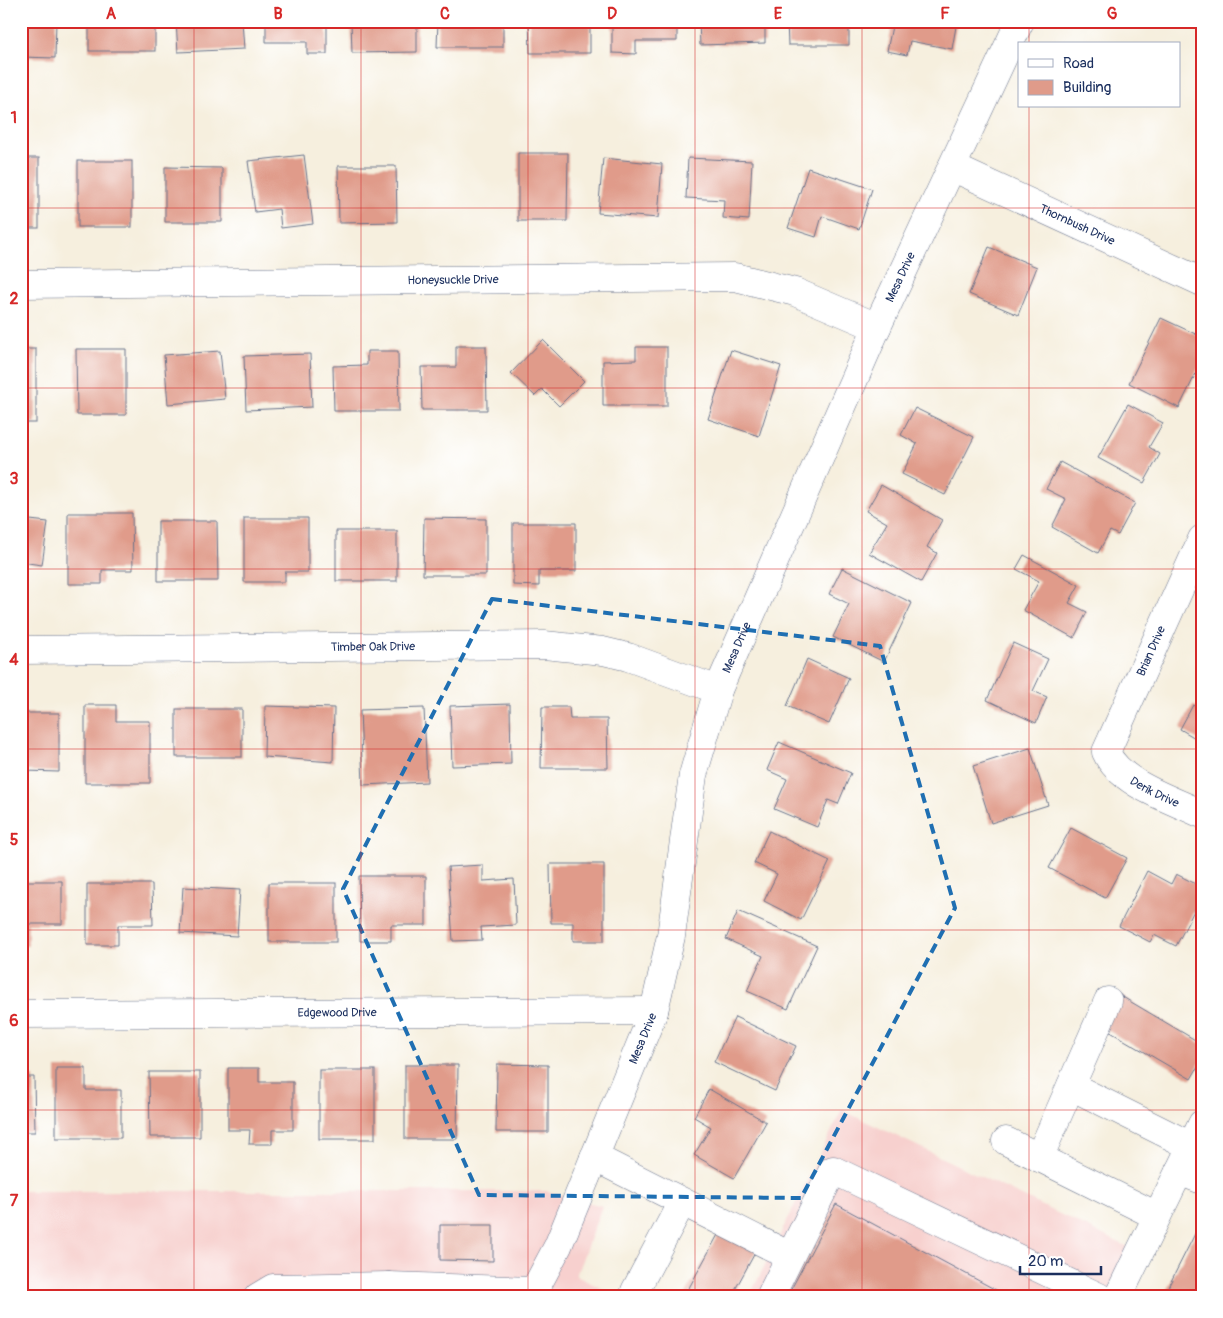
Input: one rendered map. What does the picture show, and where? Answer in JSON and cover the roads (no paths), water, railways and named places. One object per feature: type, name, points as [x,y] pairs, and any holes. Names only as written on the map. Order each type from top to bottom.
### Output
[{"type":"street","name":"Mesa Drive","points":[[533,1294],[558,1246],[654,1011],[671,936],[692,775],[718,690],[877,327],[1020,21]]},
{"type":"street","name":"Thornbush Drive","points":[[952,167],[1202,282]]},
{"type":"street","name":"Honeysuckle Drive","points":[[21,284],[735,277],[795,292],[877,327]]},
{"type":"street","name":"Brian Drive","points":[[1111,764],[1106,752],[1202,538]]},
{"type":"street","name":"Timber Oak Drive","points":[[21,650],[544,645],[603,651],[628,657],[718,690]]},
{"type":"street","name":"Derik Drive","points":[[1111,764],[1132,781],[1202,814]]},
{"type":"street","points":[[1039,1158],[1108,1001]]},
{"type":"street","name":"Edgewood Drive","points":[[21,1014],[654,1011]]},
{"type":"street","points":[[1070,1086],[1196,1135],[1190,1176],[1157,1216],[1118,1297]]},
{"type":"street","points":[[1006,1141],[1157,1216]]},
{"type":"street","points":[[594,1157],[790,1256]]},
{"type":"street","points":[[770,1297],[833,1170],[1099,1297]]},
{"type":"street","points":[[636,1291],[682,1202]]},
{"type":"street","points":[[258,1297],[273,1288],[533,1294]]}]
